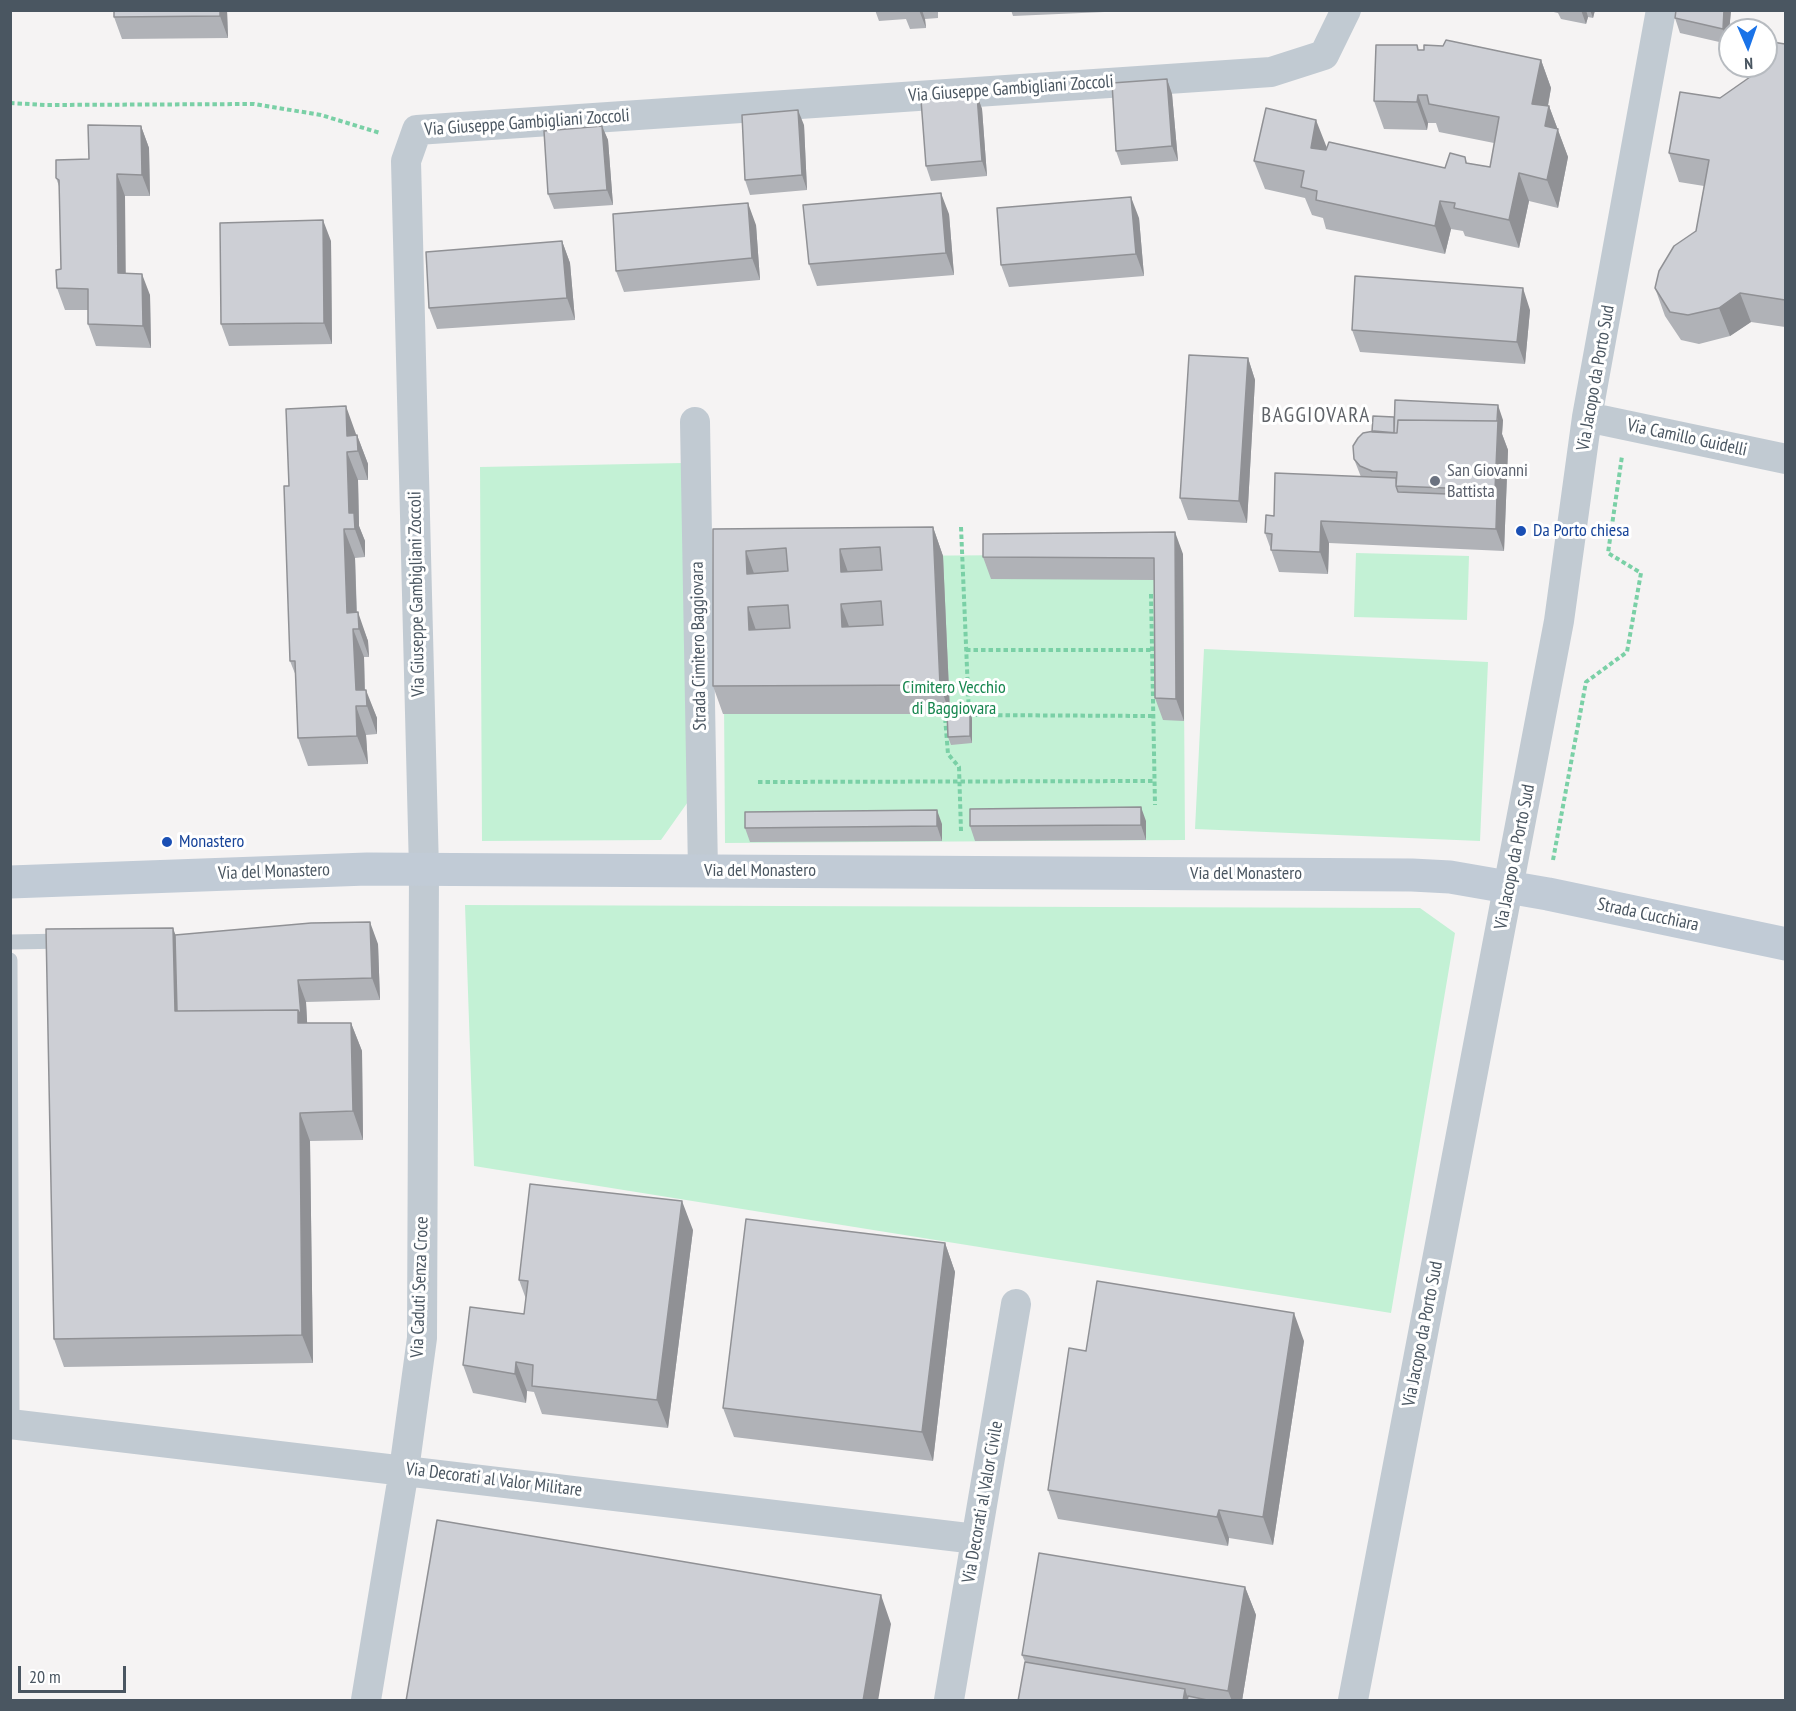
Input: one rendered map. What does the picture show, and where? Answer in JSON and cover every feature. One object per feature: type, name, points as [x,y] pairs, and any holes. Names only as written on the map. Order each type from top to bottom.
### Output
[{"type":"main road","name":"Via del Monastero","points":[[10,882],[367,869],[1412,875],[1450,877],[1509,887]]},
{"type":"main road","name":"Strada Cucchiara","points":[[1509,887],[1785,944]]},
{"type":"street","name":"Via Giuseppe Gambigliani Zoccoli","points":[[424,870],[406,160],[417,130],[1271,72],[1324,55],[1346,10]]},
{"type":"street","name":"Via Jacopo da Porto Sud","points":[[1353,1701],[1559,621],[1587,417],[1661,10]]},
{"type":"street","name":"Via Camillo Guidelli","points":[[1587,417],[1785,459]]},
{"type":"street","name":"Strada Cimitero Baggiovara","points":[[695,422],[703,871]]},
{"type":"street","name":"Via Caduti Senza Croce","points":[[366,1701],[405,1470],[422,1338],[424,870]]},
{"type":"street","name":"Via Decorati al Valor Civile","points":[[949,1701],[1016,1304]]},
{"type":"street","name":"Via Decorati al Valor Militare","points":[[11,1424],[976,1539]]},
{"type":"lane","points":[[10,942],[81,941]]},
{"type":"lane","points":[[10,960],[11,1424]]},
{"type":"path","points":[[10,103],[45,105],[254,104],[321,115],[412,144]]},
{"type":"path","points":[[1548,894],[1556,839],[1586,682],[1627,652],[1641,573],[1608,554],[1626,424]]},
{"type":"path","points":[[962,527],[969,715]]},
{"type":"path","points":[[1151,594],[1155,805]]},
{"type":"path","points":[[966,650],[1152,650]]},
{"type":"path","points":[[961,831],[959,767],[948,754],[945,717],[969,715],[1153,716]]},
{"type":"path","points":[[758,782],[1154,780]]},
{"type":"green space","points":[[683,463],[690,799],[661,840],[482,841],[480,467]]},
{"type":"green space","points":[[1356,553],[1469,556],[1467,620],[1354,617]]},
{"type":"green space","name":"Cimitero Vecchio di Baggiovara","points":[[1183,554],[1185,840],[725,843],[723,557]]},
{"type":"green space","points":[[1204,649],[1488,662],[1480,841],[1195,829]]},
{"type":"green space","points":[[465,905],[1420,908],[1455,933],[1391,1313],[474,1166]]},
{"type":"building","points":[[114,10],[220,10],[220,16],[114,17]]},
{"type":"building","points":[[1676,10],[1724,10],[1724,18],[1718,18],[1718,28],[1675,18]]},
{"type":"building","points":[[1446,40],[1541,60],[1532,104],[1549,106],[1545,126],[1558,129],[1547,180],[1519,173],[1509,220],[1454,208],[1455,203],[1440,201],[1435,226],[1316,200],[1317,191],[1301,187],[1304,171],[1254,161],[1266,108],[1316,120],[1311,148],[1326,150],[1329,142],[1445,168],[1450,153],[1465,157],[1466,163],[1490,167],[1499,117],[1429,104],[1427,95],[1418,95],[1417,102],[1374,101],[1376,45],[1417,45],[1418,50],[1424,50],[1424,45],[1443,46]]},
{"type":"building","points":[[1778,43],[1785,44],[1785,300],[1740,293],[1719,308],[1688,315],[1670,312],[1655,288],[1659,271],[1674,246],[1696,231],[1709,160],[1669,153],[1680,92],[1720,98],[1749,78],[1778,78]]},
{"type":"building","points":[[1167,79],[1172,146],[1116,151],[1112,83]]},
{"type":"building","points":[[977,95],[982,161],[926,166],[921,100]]},
{"type":"building","points":[[798,110],[802,175],[745,180],[742,115]]},
{"type":"building","points":[[88,125],[141,126],[142,175],[117,174],[118,273],[142,274],[143,326],[88,324],[88,289],[57,288],[56,270],[61,269],[59,180],[56,178],[56,160],[89,159]]},
{"type":"building","points":[[602,126],[607,190],[548,194],[544,131]]},
{"type":"building","points":[[941,193],[946,253],[809,264],[803,205]]},
{"type":"building","points":[[1131,197],[1136,254],[1001,265],[997,208]]},
{"type":"building","points":[[748,203],[752,258],[616,271],[613,214]]},
{"type":"building","points":[[323,220],[324,323],[221,324],[220,223]]},
{"type":"building","points":[[562,241],[567,298],[429,308],[426,252]]},
{"type":"building","points":[[1355,276],[1523,288],[1517,342],[1352,330]]},
{"type":"building","points":[[1189,355],[1248,358],[1239,501],[1180,498]]},
{"type":"building","points":[[1395,400],[1498,405],[1497,421],[1398,420],[1397,433],[1394,433]]},
{"type":"building","points":[[346,406],[347,436],[357,435],[358,451],[347,452],[349,513],[354,513],[355,529],[344,529],[347,613],[358,612],[359,629],[353,629],[356,690],[366,690],[367,706],[356,706],[357,736],[298,738],[295,661],[290,661],[284,486],[289,486],[286,409]]},
{"type":"building","points":[[1373,416],[1394,417],[1394,433],[1372,432]]},
{"type":"building","points":[[1398,420],[1498,421],[1495,490],[1396,486],[1397,472],[1372,471],[1360,466],[1354,459],[1353,446],[1358,438],[1363,433],[1374,431],[1397,433]]},
{"type":"building","points":[[1275,473],[1396,478],[1398,492],[1497,496],[1496,529],[1321,521],[1320,552],[1271,550],[1272,534],[1265,533],[1266,515],[1274,516]]},
{"type":"building","points":[[933,527],[940,685],[713,686],[713,529]],"holes":[[[880,547],[882,570],[841,572],[840,549]],[[786,548],[788,571],[747,574],[746,551]],[[881,601],[883,625],[842,627],[841,604]],[[788,605],[790,628],[749,630],[748,607]]]},
{"type":"building","points":[[1175,532],[1176,699],[1155,698],[1154,558],[983,557],[983,534]]},
{"type":"building","points":[[970,711],[970,736],[948,737],[947,712]]},
{"type":"building","points":[[1141,807],[1141,825],[970,826],[970,809]]},
{"type":"building","points":[[937,810],[937,826],[745,828],[745,812]]},
{"type":"building","points":[[370,922],[372,978],[298,980],[301,1016],[298,1010],[177,1011],[175,935],[311,923]]},
{"type":"building","points":[[173,928],[175,1011],[298,1010],[298,1023],[351,1023],[353,1111],[300,1113],[302,1335],[54,1339],[46,929]]},
{"type":"building","points":[[530,1184],[682,1201],[657,1400],[532,1386],[533,1365],[516,1362],[515,1374],[463,1365],[470,1307],[524,1314],[528,1281],[519,1280]]},
{"type":"building","points":[[746,1219],[945,1243],[922,1432],[723,1408]]},
{"type":"building","points":[[1097,1281],[1294,1313],[1263,1517],[1219,1510],[1217,1517],[1048,1490],[1069,1348],[1086,1351]]},
{"type":"building","points":[[437,1520],[881,1595],[863,1701],[406,1701]]},
{"type":"building","points":[[1039,1553],[1245,1587],[1228,1691],[1022,1655]]},
{"type":"building","points":[[1025,1662],[1185,1689],[1183,1701],[1018,1701]]},
{"type":"building","points":[[1188,1696],[1212,1701],[1187,1701]]},
{"type":"place","name":"San Giovanni Battista","points":[[1435,481]]},
{"type":"place","name":"Da Porto chiesa","points":[[1521,531]]},
{"type":"place","name":"Monastero","points":[[167,842]]},
{"type":"district","name":"BAGGIOVARA","points":[[1316,416]]}]
